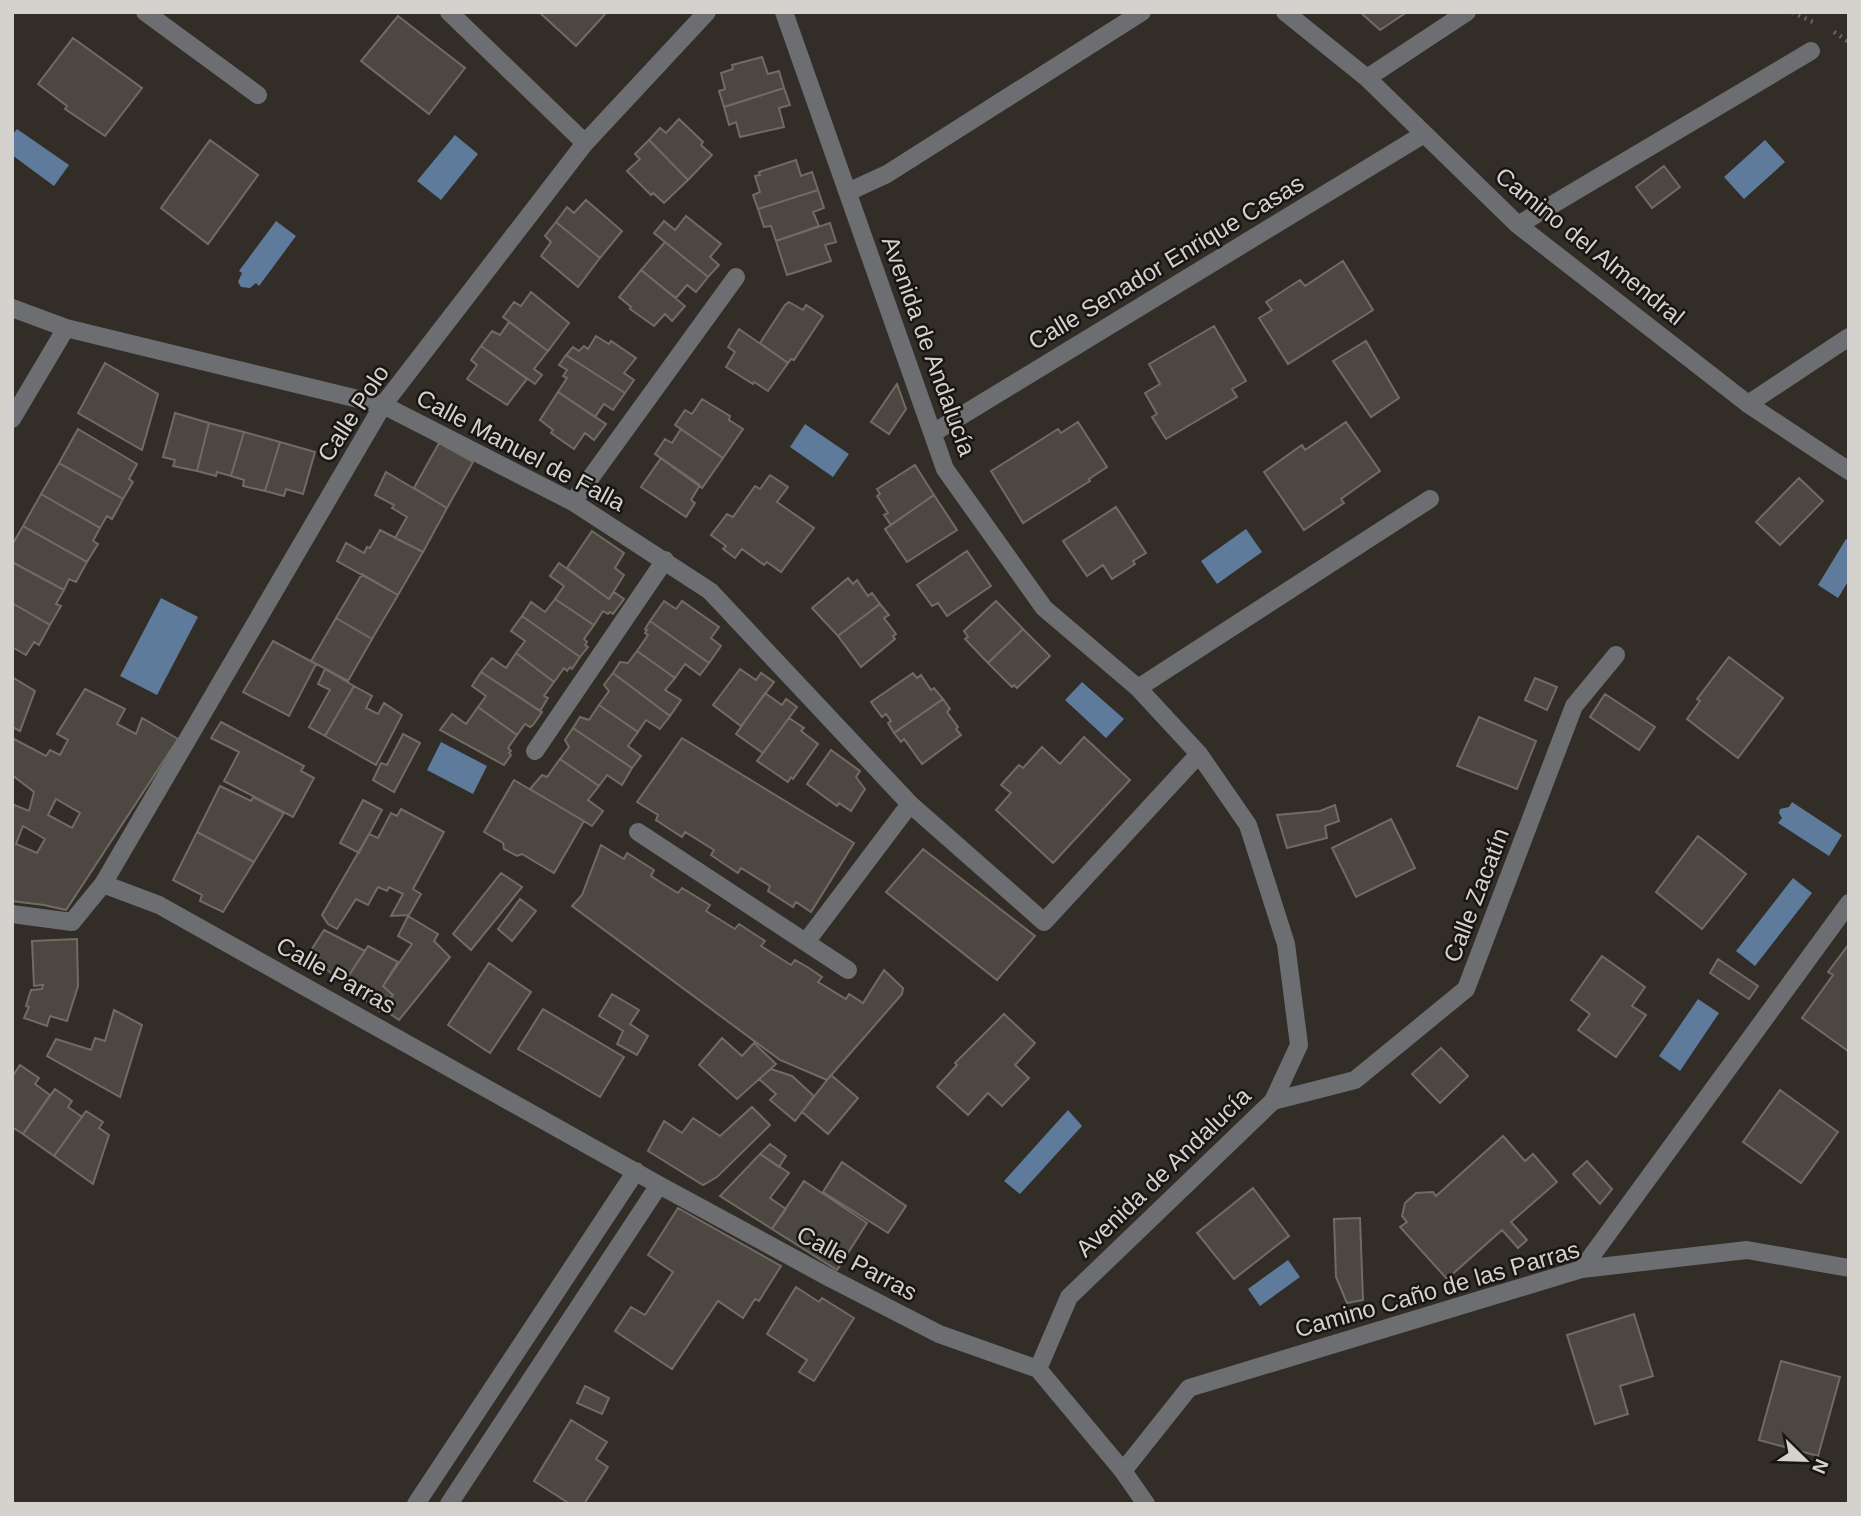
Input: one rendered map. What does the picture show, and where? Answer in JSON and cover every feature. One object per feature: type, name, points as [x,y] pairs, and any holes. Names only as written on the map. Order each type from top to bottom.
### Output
[{"type":"street","points":[[145,12],[258,95]]},
{"type":"street","points":[[449,12],[585,143]]},
{"type":"street","name":"Calle Polo","points":[[103,884],[383,405],[585,143],[707,12]]},
{"type":"street","name":"Avenida de Andalucía","points":[[785,12],[945,469],[1044,608],[1138,688],[1199,754],[1248,824],[1286,944],[1299,1045],[1273,1101],[1069,1297],[1038,1370]]},
{"type":"street","points":[[848,192],[887,174],[1142,12]]},
{"type":"street","name":"Camino del Almendral","points":[[1285,12],[1367,78],[1518,225],[1748,404],[1849,471]]},
{"type":"street","points":[[1367,78],[1466,12]]},
{"type":"street","points":[[1518,225],[1811,51]]},
{"type":"street","name":"Calle Senador Enrique Casas","points":[[933,433],[1424,134]]},
{"type":"street","points":[[573,502],[736,277]]},
{"type":"street","name":"Calle Manuel de Falla","points":[[12,308],[66,328],[383,405],[573,502],[710,591],[910,804],[1044,922],[1199,754]]},
{"type":"street","points":[[12,419],[66,328]]},
{"type":"street","points":[[1748,404],[1849,337]]},
{"type":"street","points":[[1138,688],[1430,499]]},
{"type":"street","points":[[535,751],[665,560]]},
{"type":"street","name":"Calle Zacatín","points":[[1273,1101],[1355,1080],[1466,989],[1574,706],[1616,655]]},
{"type":"street","points":[[806,942],[910,804]]},
{"type":"street","points":[[638,832],[848,970]]},
{"type":"street","points":[[12,914],[72,922],[103,884]]},
{"type":"street","name":"Calle Parras","points":[[103,884],[159,905],[830,1278],[939,1334],[1038,1370]]},
{"type":"street","points":[[1582,1269],[1849,904]]},
{"type":"street","points":[[416,1504],[636,1171]]},
{"type":"street","points":[[449,1504],[659,1185]]},
{"type":"street","name":"Camino Caño de las Parras","points":[[1123,1471],[1189,1388],[1582,1269],[1747,1250],[1849,1268]]},
{"type":"street","points":[[1038,1370],[1123,1471],[1146,1504]]},
{"type":"water","points":[[17,129],[69,165],[54,186],[12,155],[12,135]]},
{"type":"water","points":[[455,135],[478,154],[441,200],[417,181]]},
{"type":"water","points":[[1765,140],[1785,162],[1744,199],[1724,177]]},
{"type":"water","points":[[276,221],[296,236],[259,286],[256,283],[250,288],[241,287],[238,282],[242,273],[239,271]]},
{"type":"water","points":[[805,424],[849,454],[833,477],[790,447]]},
{"type":"water","points":[[1246,529],[1262,552],[1217,584],[1201,561]]},
{"type":"water","points":[[1846,539],[1849,541],[1849,580],[1838,598],[1818,585]]},
{"type":"water","points":[[161,598],[198,617],[157,695],[120,676]]},
{"type":"water","points":[[1082,682],[1124,719],[1106,738],[1065,700]]},
{"type":"water","points":[[441,742],[487,766],[473,794],[427,770]]},
{"type":"water","points":[[1792,802],[1842,835],[1829,856],[1778,823],[1782,818],[1780,809],[1789,807]]},
{"type":"water","points":[[1793,878],[1812,893],[1755,966],[1736,951]]},
{"type":"water","points":[[1698,999],[1719,1013],[1680,1071],[1659,1056]]},
{"type":"water","points":[[1068,1110],[1082,1126],[1020,1194],[1004,1181]]},
{"type":"water","points":[[1288,1260],[1300,1277],[1260,1306],[1248,1289]]},
{"type":"building","points":[[539,12],[607,12],[576,46]]},
{"type":"building","points":[[1360,12],[1407,12],[1380,30]]},
{"type":"building","points":[[398,16],[465,68],[429,114],[361,61]]},
{"type":"building","points":[[73,38],[142,88],[105,136],[65,109],[67,106],[38,84]]},
{"type":"building","points":[[762,57],[768,74],[779,71],[784,88],[724,107],[719,91],[725,89],[721,73],[733,69],[732,65]]},
{"type":"building","points":[[784,88],[790,105],[779,108],[784,127],[740,137],[736,122],[729,125],[724,107]]},
{"type":"building","points":[[679,119],[703,142],[701,145],[712,155],[688,180],[649,140],[660,128],[666,133]]},
{"type":"building","points":[[210,140],[258,175],[208,244],[161,208]]},
{"type":"building","points":[[649,140],[688,180],[664,203],[653,193],[651,195],[627,171],[640,159],[635,154]]},
{"type":"building","points":[[796,160],[801,176],[812,172],[818,190],[758,209],[753,195],[760,192],[755,176],[760,175],[759,172]]},
{"type":"building","points":[[1664,166],[1680,187],[1652,208],[1636,187]]},
{"type":"building","points":[[818,190],[824,208],[813,212],[819,226],[776,241],[771,226],[764,227],[758,209]]},
{"type":"building","points":[[586,200],[622,231],[600,258],[556,222],[567,207],[574,213]]},
{"type":"building","points":[[686,216],[721,244],[710,257],[719,265],[708,277],[654,233],[664,221],[675,230]]},
{"type":"building","points":[[556,222],[600,258],[578,287],[541,256],[551,242],[545,236]]},
{"type":"building","points":[[830,223],[836,242],[825,245],[831,261],[787,275],[776,241]]},
{"type":"building","points":[[665,242],[708,277],[696,292],[687,285],[676,298],[641,270]]},
{"type":"building","points":[[1343,261],[1373,310],[1288,364],[1259,318],[1272,310],[1266,302],[1300,280],[1305,286]]},
{"type":"building","points":[[641,270],[685,306],[672,321],[665,314],[654,326],[630,309],[619,297]]},
{"type":"building","points":[[531,292],[569,323],[548,351],[503,317],[514,302],[521,306]]},
{"type":"building","points":[[789,302],[803,310],[806,305],[823,316],[794,360],[791,359],[788,363],[760,343]]},
{"type":"building","points":[[509,322],[548,351],[534,369],[542,375],[535,384],[481,346],[492,331],[500,335]]},
{"type":"building","points":[[1214,326],[1246,381],[1232,389],[1237,397],[1166,439],[1152,417],[1157,414],[1145,393],[1160,384],[1149,364]]},
{"type":"building","points":[[739,329],[788,363],[768,391],[726,367],[735,352],[728,347]]},
{"type":"building","points":[[596,336],[609,344],[611,341],[636,358],[624,373],[634,380],[625,393],[566,355],[573,347],[579,351],[584,346],[588,349]]},
{"type":"building","points":[[1366,341],[1399,398],[1371,417],[1333,361]]},
{"type":"building","points":[[481,346],[527,379],[507,405],[467,379],[477,365],[471,360]]},
{"type":"building","points":[[566,355],[625,393],[613,410],[604,404],[595,417],[558,392],[567,378],[563,376],[567,370],[559,365]]},
{"type":"building","points":[[105,363],[158,394],[142,450],[78,413]]},
{"type":"building","points":[[897,384],[906,409],[889,434],[871,422]]},
{"type":"building","points":[[558,392],[606,424],[594,440],[585,433],[574,449],[551,433],[553,430],[540,420]]},
{"type":"building","points":[[702,399],[730,416],[729,420],[743,429],[723,458],[675,425],[685,410],[692,414]]},
{"type":"building","points":[[175,413],[209,423],[197,471],[173,466],[175,460],[163,457]]},
{"type":"building","points":[[1078,422],[1107,467],[1089,479],[1090,481],[1023,523],[991,471],[1058,429],[1061,433]]},
{"type":"building","points":[[1346,422],[1380,471],[1341,499],[1344,503],[1304,530],[1264,472],[1302,445],[1305,450]]},
{"type":"building","points":[[209,423],[244,432],[231,476],[217,472],[216,476],[197,471]]},
{"type":"building","points":[[78,429],[137,464],[129,479],[133,482],[123,499],[59,463]]},
{"type":"building","points":[[681,429],[723,458],[702,488],[655,454],[665,439],[672,443]]},
{"type":"building","points":[[244,432],[280,442],[265,491],[243,486],[244,480],[231,476]]},
{"type":"building","points":[[280,442],[315,452],[303,494],[286,489],[284,496],[265,491]]},
{"type":"building","points":[[439,443],[473,462],[447,508],[414,488]]},
{"type":"building","points":[[661,458],[700,485],[691,500],[695,503],[686,517],[641,487]]},
{"type":"building","points":[[59,463],[123,499],[112,519],[107,516],[100,528],[41,494]]},
{"type":"building","points":[[915,465],[934,495],[891,525],[884,515],[888,513],[877,496],[880,494],[877,489]]},
{"type":"building","points":[[386,472],[447,508],[423,552],[395,538],[407,517],[392,508],[394,505],[375,495]]},
{"type":"building","points":[[770,475],[788,487],[777,502],[814,528],[781,572],[767,562],[764,565],[742,549],[735,558],[723,549],[726,546],[711,535],[727,514],[733,517],[755,486],[760,489]]},
{"type":"building","points":[[1799,478],[1823,501],[1780,545],[1756,522]]},
{"type":"building","points":[[41,494],[100,528],[93,541],[98,544],[87,562],[23,526]]},
{"type":"building","points":[[934,495],[957,530],[907,562],[885,529]]},
{"type":"building","points":[[1116,507],[1146,553],[1112,579],[1103,565],[1087,576],[1063,541]]},
{"type":"building","points":[[23,526],[87,562],[76,582],[69,579],[64,590],[12,562],[12,545]]},
{"type":"building","points":[[380,530],[423,552],[398,595],[337,561],[346,543],[364,553]]},
{"type":"building","points":[[592,531],[624,553],[615,568],[624,575],[609,599],[567,568]]},
{"type":"building","points":[[967,551],[991,586],[947,616],[938,603],[932,606],[917,585]]},
{"type":"building","points":[[12,562],[64,590],[56,604],[61,606],[50,625],[12,603]]},
{"type":"building","points":[[559,563],[609,599],[614,592],[624,599],[613,614],[603,611],[594,625],[555,599],[564,586],[550,576]]},
{"type":"building","points":[[362,574],[398,595],[372,639],[336,618]]},
{"type":"building","points":[[848,578],[853,584],[857,580],[868,596],[872,593],[880,604],[838,636],[812,608]]},
{"type":"building","points":[[555,599],[594,625],[584,639],[588,647],[580,657],[522,616],[531,602],[545,612]]},
{"type":"building","points":[[664,601],[676,609],[682,601],[719,627],[711,638],[721,646],[709,663],[650,621]]},
{"type":"building","points":[[996,601],[1023,629],[988,663],[965,639],[968,637],[964,631]]},
{"type":"building","points":[[12,603],[50,625],[39,645],[34,642],[26,655],[12,647]]},
{"type":"building","points":[[880,604],[889,615],[884,618],[896,634],[893,636],[895,639],[861,667],[838,636]]},
{"type":"building","points":[[522,616],[580,657],[572,669],[570,667],[567,671],[564,668],[554,682],[516,653],[525,641],[511,631]]},
{"type":"building","points":[[336,618],[372,639],[348,681],[311,661]]},
{"type":"building","points":[[650,621],[709,663],[700,675],[685,664],[675,678],[637,651],[648,635],[645,629]]},
{"type":"building","points":[[1023,629],[1050,656],[1017,688],[1014,685],[1012,687],[988,663]]},
{"type":"building","points":[[273,641],[316,664],[289,716],[243,692]]},
{"type":"building","points":[[637,651],[675,678],[665,690],[681,700],[670,716],[613,673],[620,662],[628,663]]},
{"type":"building","points":[[516,653],[554,682],[544,696],[548,698],[540,711],[481,672],[492,658],[506,668]]},
{"type":"building","points":[[1729,657],[1783,698],[1738,758],[1687,719],[1700,701],[1697,699]]},
{"type":"building","points":[[325,669],[354,686],[325,736],[309,727],[330,690],[318,684]]},
{"type":"building","points":[[740,669],[756,680],[761,673],[774,682],[741,726],[713,705]]},
{"type":"building","points":[[481,672],[542,712],[533,725],[530,727],[525,724],[517,735],[478,707],[486,696],[472,686]]},
{"type":"building","points":[[613,673],[670,716],[660,729],[646,720],[638,732],[599,705],[609,691],[604,685]]},
{"type":"building","points":[[913,673],[917,678],[921,675],[931,690],[934,688],[943,699],[894,733],[886,714],[882,717],[871,702]]},
{"type":"building","points":[[12,677],[35,691],[20,731],[12,727]]},
{"type":"building","points":[[1535,678],[1557,687],[1547,710],[1525,700]]},
{"type":"building","points":[[354,686],[372,696],[366,708],[378,714],[384,703],[402,715],[376,765],[325,736]]},
{"type":"building","points":[[85,689],[125,709],[117,724],[136,734],[142,718],[178,739],[66,910],[12,901],[12,804],[29,811],[34,792],[12,775],[12,738],[46,756],[50,750],[60,755],[68,740],[57,734]],"holes":[[[56,799],[80,813],[72,828],[48,815]],[[23,826],[45,839],[37,853],[16,844]]]},
{"type":"building","points":[[765,693],[782,705],[786,699],[797,707],[763,753],[736,734]]},
{"type":"building","points":[[1605,694],[1655,727],[1639,750],[1590,717]]},
{"type":"building","points":[[943,699],[950,709],[947,712],[961,735],[922,764],[904,739],[901,742],[894,733]]},
{"type":"building","points":[[599,705],[638,732],[628,746],[641,756],[632,768],[573,728],[580,717],[589,720]]},
{"type":"building","points":[[478,707],[517,735],[508,748],[511,755],[504,765],[440,730],[452,714],[466,724]]},
{"type":"building","points":[[1479,717],[1536,741],[1517,789],[1457,766]]},
{"type":"building","points":[[789,718],[804,728],[801,731],[818,744],[788,782],[757,761]]},
{"type":"building","points":[[221,722],[304,766],[301,771],[314,778],[293,817],[224,781],[239,752],[211,738]]},
{"type":"building","points":[[573,728],[632,768],[622,785],[607,775],[599,786],[560,759],[569,747],[565,740]]},
{"type":"building","points":[[403,734],[420,743],[394,792],[373,780],[381,763],[387,765]]},
{"type":"building","points":[[1084,737],[1130,780],[1053,863],[996,810],[1011,793],[1001,785],[1019,765],[1023,768],[1042,747],[1060,764]]},
{"type":"building","points":[[682,738],[854,843],[811,912],[796,902],[793,907],[768,891],[770,886],[741,868],[738,873],[711,855],[714,850],[685,832],[682,837],[656,820],[658,815],[637,802]]},
{"type":"building","points":[[831,750],[860,771],[856,777],[865,789],[851,811],[839,803],[837,806],[807,784]]},
{"type":"building","points":[[560,759],[599,786],[588,800],[603,811],[592,826],[530,789],[542,775],[547,777]]},
{"type":"building","points":[[514,780],[584,821],[554,873],[522,854],[517,856],[504,849],[503,843],[484,832]]},
{"type":"building","points":[[220,786],[251,801],[253,797],[284,813],[254,862],[197,832]]},
{"type":"building","points":[[363,800],[382,810],[359,853],[340,843]]},
{"type":"building","points":[[1335,805],[1339,821],[1325,826],[1327,838],[1287,848],[1277,815],[1320,811]]},
{"type":"building","points":[[401,809],[444,832],[413,889],[421,894],[409,915],[391,916],[403,894],[389,887],[387,891],[378,887],[368,905],[356,899],[337,929],[328,924],[322,915],[369,834],[378,838],[391,813],[397,816]]},
{"type":"building","points":[[1391,819],[1415,868],[1356,897],[1332,848]]},
{"type":"building","points":[[197,832],[254,862],[223,912],[200,901],[202,895],[173,880]]},
{"type":"building","points":[[1698,836],[1746,874],[1702,929],[1656,892]]},
{"type":"building","points":[[601,845],[624,859],[627,853],[654,870],[651,876],[665,885],[678,893],[682,888],[710,905],[706,911],[735,929],[739,924],[765,941],[761,946],[791,965],[795,960],[809,968],[822,977],[818,982],[846,999],[849,994],[863,1003],[884,970],[903,988],[902,994],[827,1080],[780,1060],[572,906],[582,895]]},
{"type":"building","points":[[923,849],[1035,936],[997,980],[886,892]]},
{"type":"building","points":[[501,873],[522,887],[471,950],[453,934]]},
{"type":"building","points":[[520,899],[536,911],[512,941],[498,929]]},
{"type":"building","points":[[408,916],[438,934],[434,941],[450,957],[399,1020],[382,1008],[393,995],[383,986],[412,944],[398,936]]},
{"type":"building","points":[[324,930],[365,951],[344,983],[308,955]]},
{"type":"building","points":[[77,939],[78,986],[67,1021],[50,1016],[47,1026],[24,1018],[29,1007],[26,1006],[31,990],[42,989],[43,985],[34,986],[32,941]]},
{"type":"building","points":[[1849,944],[1848,1051],[1802,1018],[1833,975],[1828,972]]},
{"type":"building","points":[[368,946],[398,962],[383,986],[393,995],[379,1011],[344,983]]},
{"type":"building","points":[[1602,956],[1645,987],[1632,1006],[1646,1015],[1616,1057],[1578,1030],[1590,1014],[1571,1000]]},
{"type":"building","points":[[1718,959],[1758,986],[1749,999],[1710,973]]},
{"type":"building","points":[[489,963],[531,992],[490,1053],[448,1025]]},
{"type":"building","points":[[612,994],[639,1010],[630,1024],[648,1036],[637,1055],[617,1044],[623,1031],[599,1016]]},
{"type":"building","points":[[543,1009],[624,1057],[600,1097],[518,1049]]},
{"type":"building","points":[[114,1010],[142,1025],[120,1097],[47,1056],[56,1039],[91,1050],[95,1038],[105,1041]]},
{"type":"building","points":[[1004,1014],[1035,1043],[1015,1065],[1029,1078],[1002,1106],[988,1093],[968,1115],[937,1087],[957,1065],[955,1063]]},
{"type":"building","points":[[722,1038],[742,1056],[754,1043],[776,1064],[737,1099],[699,1065]]},
{"type":"building","points":[[1441,1048],[1468,1076],[1440,1103],[1412,1074]]},
{"type":"building","points":[[20,1065],[39,1078],[35,1084],[50,1095],[23,1134],[12,1127],[12,1077]]},
{"type":"building","points":[[771,1069],[792,1076],[814,1096],[795,1121],[770,1100],[776,1094],[759,1079]]},
{"type":"building","points":[[831,1075],[858,1098],[828,1134],[802,1112]]},
{"type":"building","points":[[55,1089],[72,1101],[68,1107],[82,1117],[54,1156],[23,1134]]},
{"type":"building","points":[[1780,1090],[1838,1132],[1801,1183],[1743,1142]]},
{"type":"building","points":[[752,1107],[770,1125],[717,1177],[703,1185],[648,1151],[664,1121],[682,1133],[693,1118],[720,1136]]},
{"type":"building","points":[[86,1111],[103,1122],[99,1128],[109,1135],[93,1184],[54,1156]]},
{"type":"building","points":[[1503,1136],[1525,1161],[1533,1154],[1557,1182],[1511,1222],[1527,1240],[1518,1248],[1502,1230],[1447,1279],[1400,1227],[1407,1222],[1402,1216],[1405,1203],[1416,1193],[1433,1192],[1436,1196]]},
{"type":"building","points":[[770,1144],[786,1156],[779,1167],[760,1154]]},
{"type":"building","points":[[760,1154],[789,1173],[770,1198],[786,1209],[772,1229],[720,1196]]},
{"type":"building","points":[[1587,1161],[1612,1189],[1600,1204],[1573,1174]]},
{"type":"building","points":[[842,1162],[906,1206],[888,1233],[823,1192]]},
{"type":"building","points":[[804,1181],[867,1223],[837,1270],[772,1229]]},
{"type":"building","points":[[1253,1188],[1289,1236],[1234,1279],[1197,1233]]},
{"type":"building","points":[[678,1208],[781,1266],[759,1301],[755,1299],[743,1318],[718,1301],[672,1369],[615,1331],[631,1307],[645,1315],[673,1272],[648,1255]]},
{"type":"building","points":[[1360,1218],[1363,1300],[1347,1303],[1336,1277],[1334,1219]]},
{"type":"building","points":[[796,1287],[819,1302],[822,1298],[854,1318],[814,1381],[799,1372],[807,1360],[767,1334]]},
{"type":"building","points":[[1634,1314],[1653,1376],[1620,1386],[1628,1414],[1595,1424],[1567,1335]]},
{"type":"building","points":[[1781,1361],[1840,1377],[1818,1456],[1759,1440]]},
{"type":"building","points":[[585,1386],[609,1398],[602,1414],[577,1403]]},
{"type":"building","points":[[571,1420],[607,1442],[596,1459],[608,1467],[584,1504],[570,1504],[534,1481]]}]
